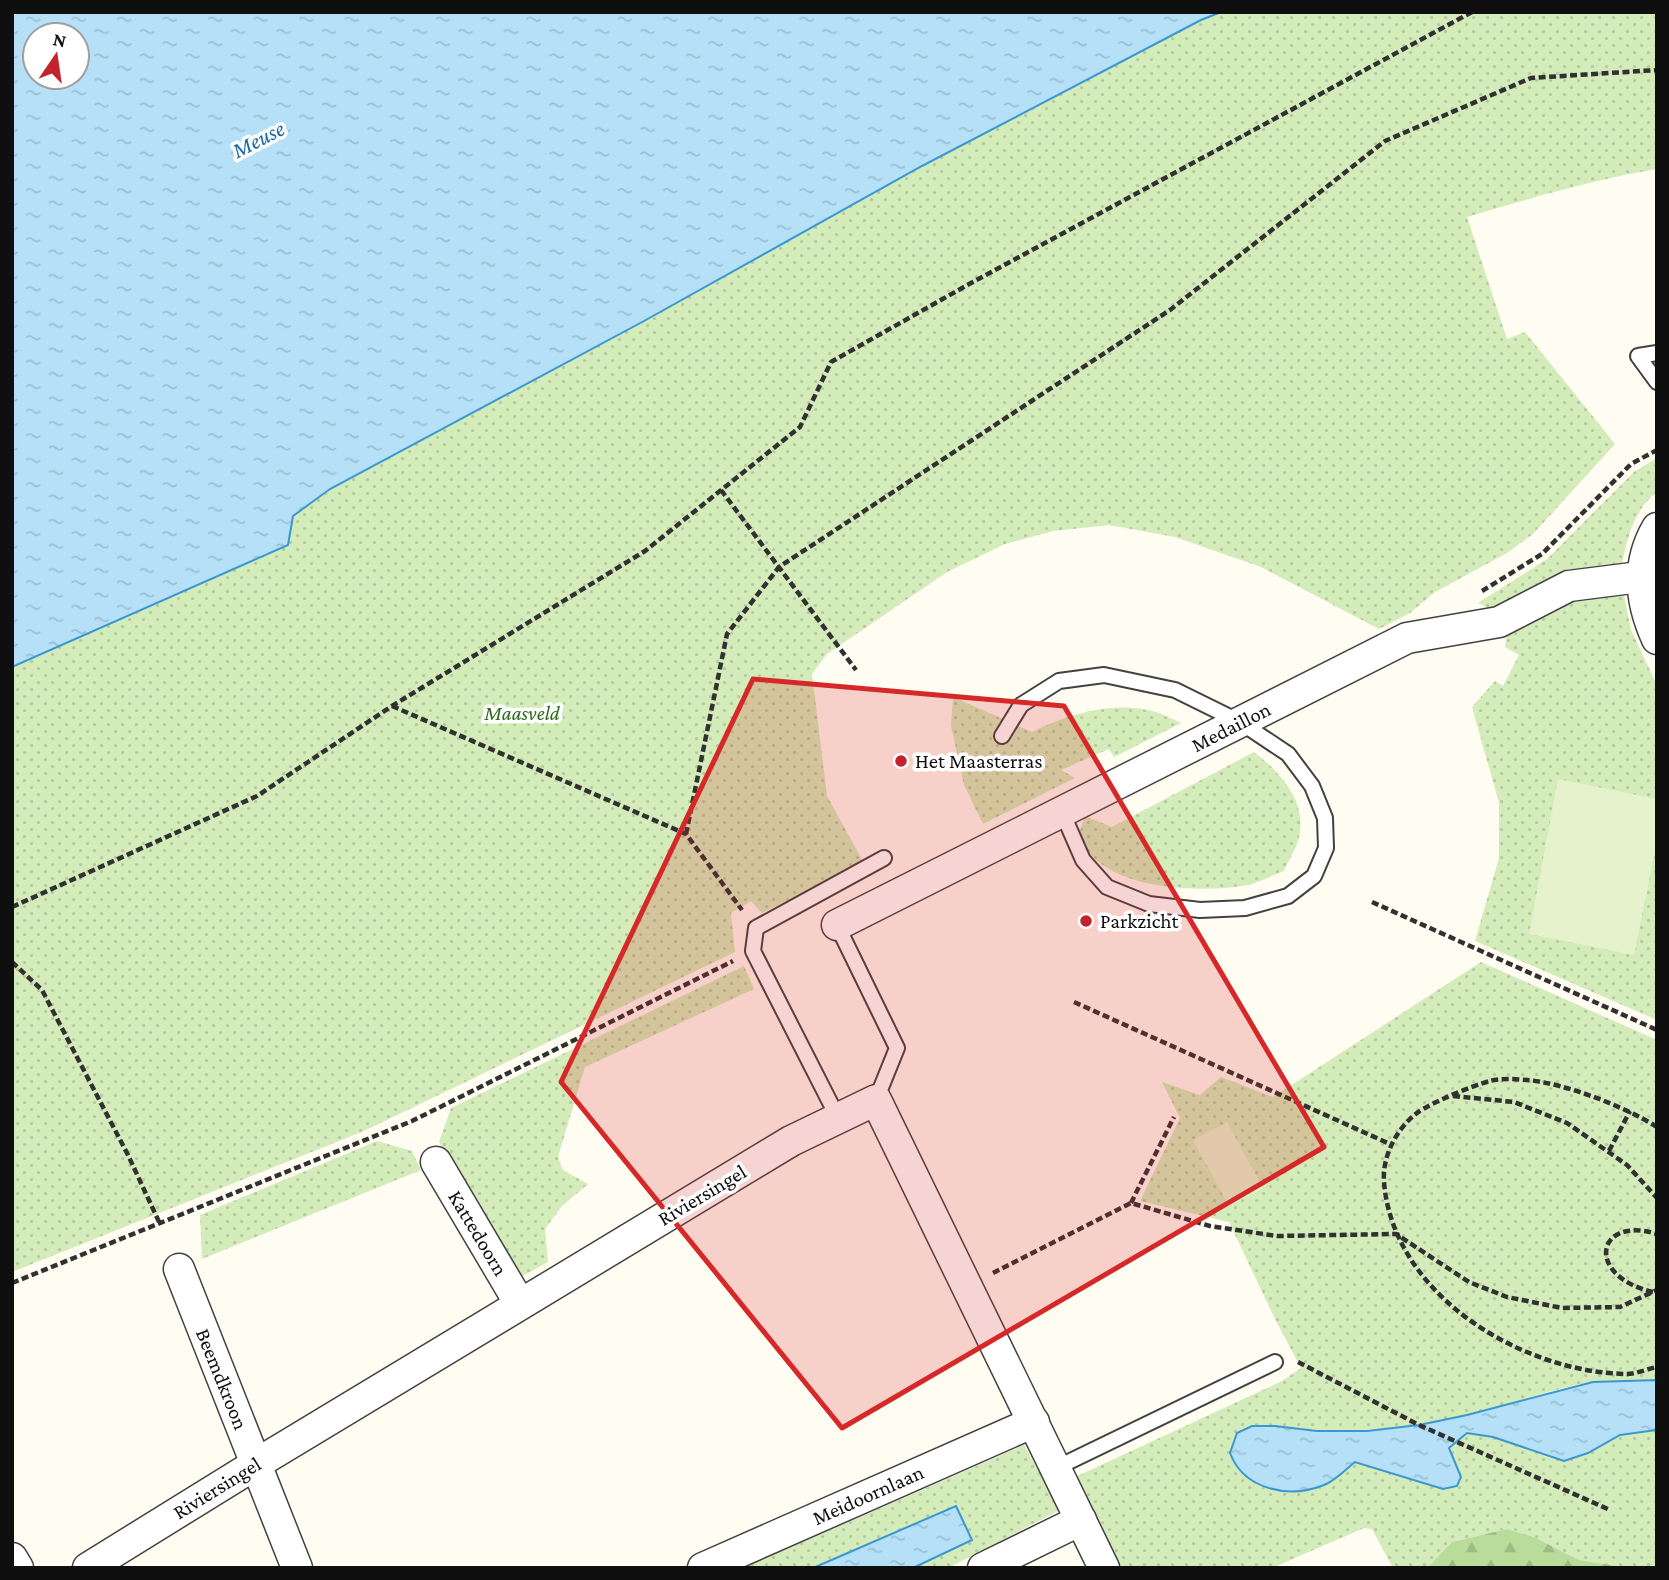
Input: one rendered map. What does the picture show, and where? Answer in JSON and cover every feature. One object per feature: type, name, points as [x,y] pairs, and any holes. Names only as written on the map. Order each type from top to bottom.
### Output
[{"type":"street","points":[[1657,527],[1649,541],[1640,577],[1647,617],[1657,639]]},
{"type":"street","name":"Medaillon","points":[[837,925],[1408,638],[1500,622],[1569,586],[1640,577]]},
{"type":"street","points":[[876,1100],[1104,1568]]},
{"type":"street","name":"Riviersingel","points":[[88,1568],[792,1141],[876,1100]]},
{"type":"street","name":"Kattedoorn","points":[[436,1162],[520,1304]]},
{"type":"street","name":"Beemdkroon","points":[[179,1269],[297,1568]]},
{"type":"street","name":"Meidoornlaan","points":[[703,1568],[1034,1422]]},
{"type":"street","points":[[983,1568],[1081,1520]]},
{"type":"street","points":[[12,1558],[18,1568]]},
{"type":"lane","points":[[1657,353],[1638,356],[1657,382]]},
{"type":"lane","points":[[1002,736],[1021,705],[1059,681],[1104,676],[1175,690],[1240,722],[1288,754],[1312,786],[1325,818],[1326,848],[1314,876],[1288,896],[1245,908],[1200,910],[1149,904],[1107,887],[1083,860],[1062,812]]},
{"type":"lane","points":[[838,1118],[753,951],[756,928],[884,858]]},
{"type":"lane","points":[[837,925],[897,1048],[876,1100]]},
{"type":"lane","points":[[1056,1468],[1275,1362]]},
{"type":"path","points":[[12,907],[257,796],[392,706],[645,551],[800,427],[831,362],[1472,12]]},
{"type":"path","points":[[686,834],[727,634],[779,567],[1170,310],[1385,141],[1531,78],[1657,70]]},
{"type":"path","points":[[1475,596],[1542,554],[1631,464],[1657,450]]},
{"type":"path","points":[[721,490],[856,670]]},
{"type":"path","points":[[392,706],[686,834],[756,928]]},
{"type":"path","points":[[1372,902],[1657,1030]]},
{"type":"path","points":[[12,1283],[411,1121],[753,951]]},
{"type":"path","points":[[12,962],[42,990],[128,1154],[160,1223]]},
{"type":"path","points":[[1074,1002],[1390,1144]]},
{"type":"path","points":[[1657,1127],[1630,1111],[1566,1089],[1529,1080],[1492,1080],[1417,1112],[1390,1144],[1384,1181],[1396,1234],[1432,1290],[1466,1318],[1507,1342],[1547,1360],[1578,1369],[1628,1374],[1657,1367]]},
{"type":"path","points":[[1452,1096],[1514,1102],[1567,1123],[1627,1165],[1657,1198]]},
{"type":"path","points":[[1609,1151],[1630,1111]]},
{"type":"path","points":[[967,1286],[1131,1203],[1174,1117]]},
{"type":"path","points":[[1131,1203],[1210,1226],[1277,1236],[1396,1234],[1469,1282],[1507,1297],[1562,1308],[1620,1307],[1655,1291]]},
{"type":"path","points":[[1655,1291],[1624,1282],[1612,1273],[1605,1259],[1608,1244],[1618,1233],[1632,1230],[1657,1234]]},
{"type":"path","points":[[1308,1367],[1419,1425],[1610,1510]]},
{"type":"highlighted area","points":[[753,679],[1064,706],[1324,1147],[842,1428],[561,1082]]},
{"type":"green space","name":"Maasveld","points":[[1221,12],[1657,12],[1657,169],[1585,184],[1467,217],[1507,339],[1525,332],[1615,444],[1533,534],[1507,553],[1435,592],[1410,613],[1379,629],[1261,567],[1175,537],[1109,525],[1053,531],[1005,544],[947,572],[827,654],[812,674],[827,796],[864,863],[762,913],[751,901],[731,913],[735,952],[364,1131],[12,1272],[12,667],[288,545],[293,516],[330,490],[644,321],[922,166]]},
{"type":"green space","points":[[1657,458],[1657,492],[1637,515],[1622,563],[1564,572],[1493,610],[1478,603],[1547,559],[1634,472]]},
{"type":"green space","points":[[1623,590],[1631,630],[1657,685],[1657,1020],[1475,941],[1499,858],[1499,803],[1472,707],[1495,681],[1503,686],[1519,655],[1505,647],[1507,633],[1573,598]]},
{"type":"green space","points":[[953,697],[1032,732],[1076,715],[1108,708],[1156,712],[1181,723],[1114,757],[1109,749],[1061,770],[1075,778],[983,824],[964,785],[951,726]]},
{"type":"green space","points":[[1254,752],[1291,790],[1300,814],[1298,841],[1284,871],[1243,886],[1205,889],[1163,886],[1123,876],[1106,867],[1086,848],[1079,833],[1085,816],[1112,827]]},
{"type":"green space","points":[[1558,779],[1657,799],[1657,841],[1634,955],[1529,934]]},
{"type":"green space","points":[[1481,962],[1657,1040],[1657,1380],[1592,1382],[1467,1415],[1371,1430],[1275,1426],[1243,1475],[1262,1487],[1290,1492],[1325,1485],[1355,1462],[1443,1489],[1449,1448],[1467,1433],[1493,1437],[1564,1461],[1588,1453],[1620,1435],[1657,1430],[1657,1568],[1630,1568],[1579,1560],[1534,1537],[1507,1529],[1452,1542],[1427,1568],[1393,1568],[1372,1529],[1364,1528],[1272,1568],[1118,1568],[1073,1478],[1282,1381],[1301,1368],[1229,1222],[1140,1201],[1180,1118],[1162,1082],[1200,1095],[1221,1077],[1273,1097]]},
{"type":"green space","points":[[744,966],[754,989],[585,1067],[558,1157],[563,1170],[588,1184],[562,1206],[545,1229],[548,1262],[519,1278],[439,1142],[451,1108]]},
{"type":"green space","points":[[1227,1122],[1263,1188],[1229,1206],[1193,1140]]},
{"type":"green space","points":[[377,1141],[412,1151],[421,1170],[202,1259],[200,1215]]},
{"type":"green space","points":[[1024,1445],[1060,1510],[948,1568],[913,1568],[971,1540],[955,1506],[813,1568],[744,1568]]},
{"type":"green space","points":[[1507,1529],[1534,1537],[1579,1560],[1630,1568],[1427,1568],[1452,1542]]},
{"type":"water","name":"Meuse","points":[[12,12],[1221,12],[922,166],[644,321],[330,489],[293,516],[288,545],[12,667]]},
{"type":"water","points":[[1657,1380],[1657,1430],[1620,1435],[1588,1453],[1564,1461],[1493,1437],[1467,1433],[1449,1448],[1461,1477],[1457,1486],[1443,1489],[1355,1462],[1324,1485],[1283,1491],[1269,1488],[1246,1476],[1230,1453],[1237,1433],[1252,1426],[1317,1431],[1367,1431],[1419,1425],[1467,1415],[1593,1382]]},
{"type":"water","points":[[956,1506],[972,1540],[913,1568],[813,1568]]},
{"type":"place","name":"Het Maasterras","points":[[901,761]]},
{"type":"place","name":"Parkzicht","points":[[1086,921]]}]
